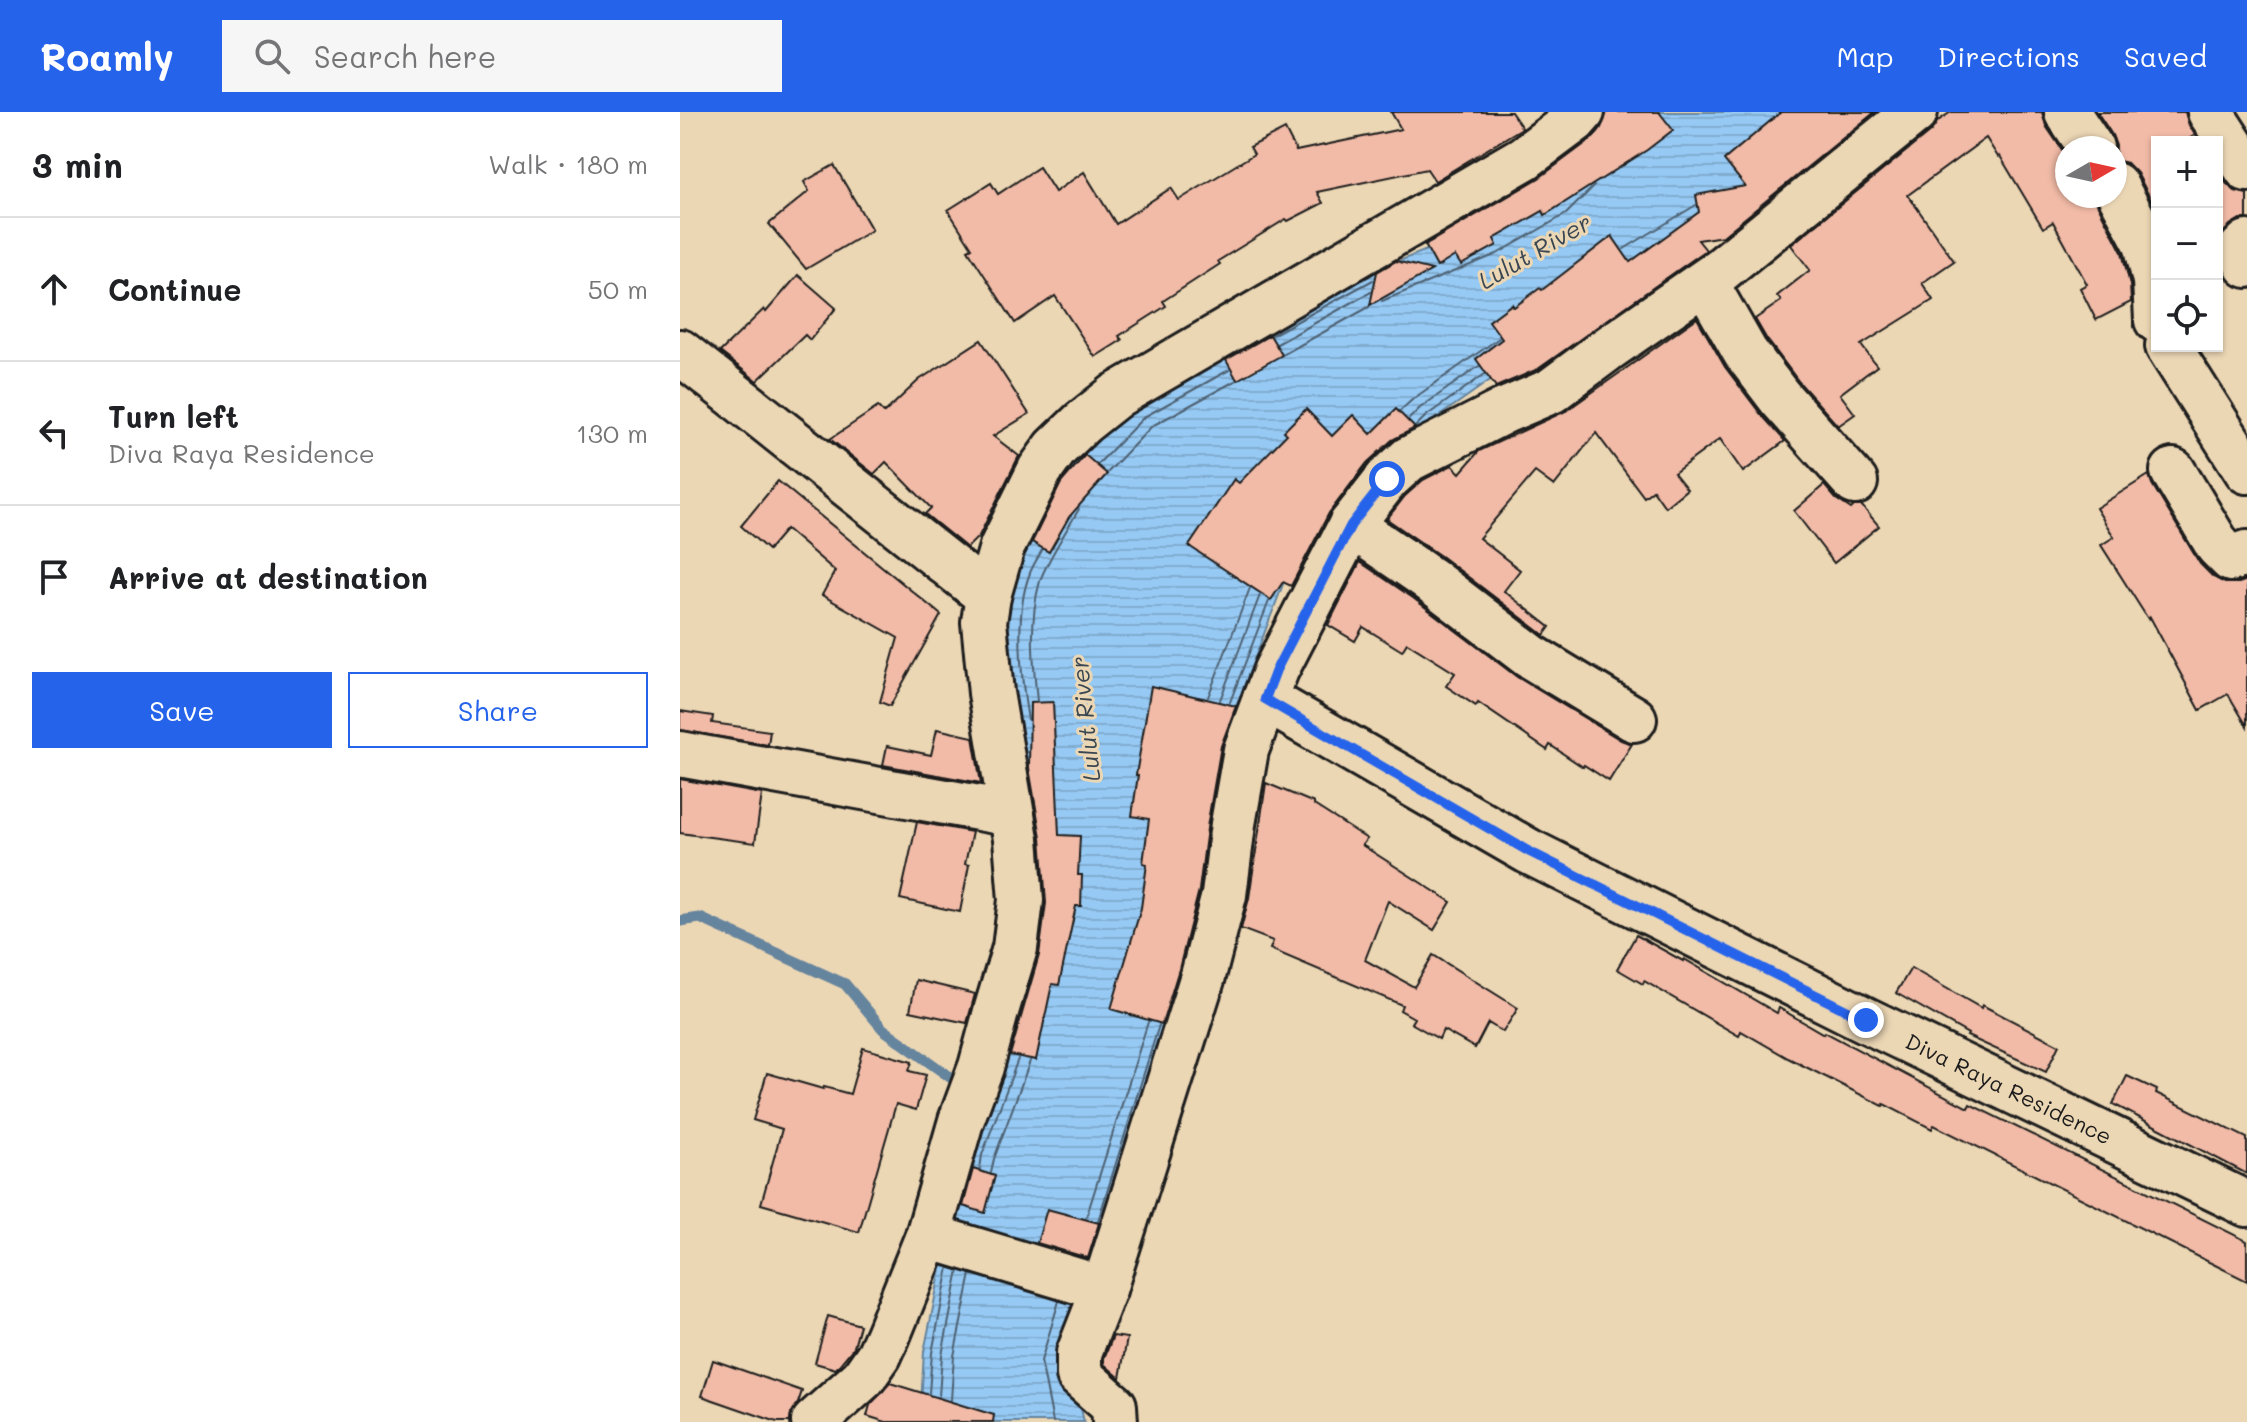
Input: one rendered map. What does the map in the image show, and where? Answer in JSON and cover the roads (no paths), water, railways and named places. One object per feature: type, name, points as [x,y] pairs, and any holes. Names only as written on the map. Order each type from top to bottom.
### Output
[{"type":"street","points":[[814,1422],[863,1378],[879,1355],[932,1237],[961,1121],[981,1067],[1015,948],[1021,900],[1016,839],[984,622],[1002,547],[1040,470],[1056,448],[1117,395],[1524,158],[1582,112]]},
{"type":"street","points":[[1115,1422],[1114,1406],[1079,1375],[1079,1353],[1203,976],[1224,895],[1246,750],[1276,670],[1351,525],[1387,479],[1409,459],[1551,391],[1705,282],[1915,112]]},
{"type":"street","points":[[2067,112],[2083,136]]},
{"type":"street","points":[[2210,112],[2247,169]]},
{"type":"street","points":[[2127,207],[2146,243],[2155,280]]},
{"type":"street","points":[[2247,243],[2241,249],[2247,265]]},
{"type":"street","points":[[1705,282],[1745,352],[1780,398],[1855,482]]},
{"type":"street","points":[[680,352],[988,596]]},
{"type":"street","points":[[2172,352],[2247,471]]},
{"type":"street","points":[[2173,471],[2218,546],[2231,559],[2247,553]]},
{"type":"street","points":[[1351,525],[1428,578],[1530,656],[1634,719]]},
{"type":"street","name":"Diva Raya Residence","points":[[1265,699],[1542,858],[1880,1027],[2247,1204]]},
{"type":"street","points":[[680,754],[1012,814]]},
{"type":"street","points":[[932,1237],[1101,1289]]},
{"type":"water","name":"Lulut River","points":[[1625,112],[1880,112],[1755,204],[1637,276],[1431,422],[1290,566],[1217,757],[1203,944],[1071,1362],[1084,1422],[920,1422],[924,1352],[965,1151],[1029,975],[1002,655],[1012,568],[1064,474],[1133,402],[1364,275],[1482,228]]},
{"type":"waterway","points":[[680,921],[700,918],[845,984],[883,1029],[957,1082],[966,1085]]}]
